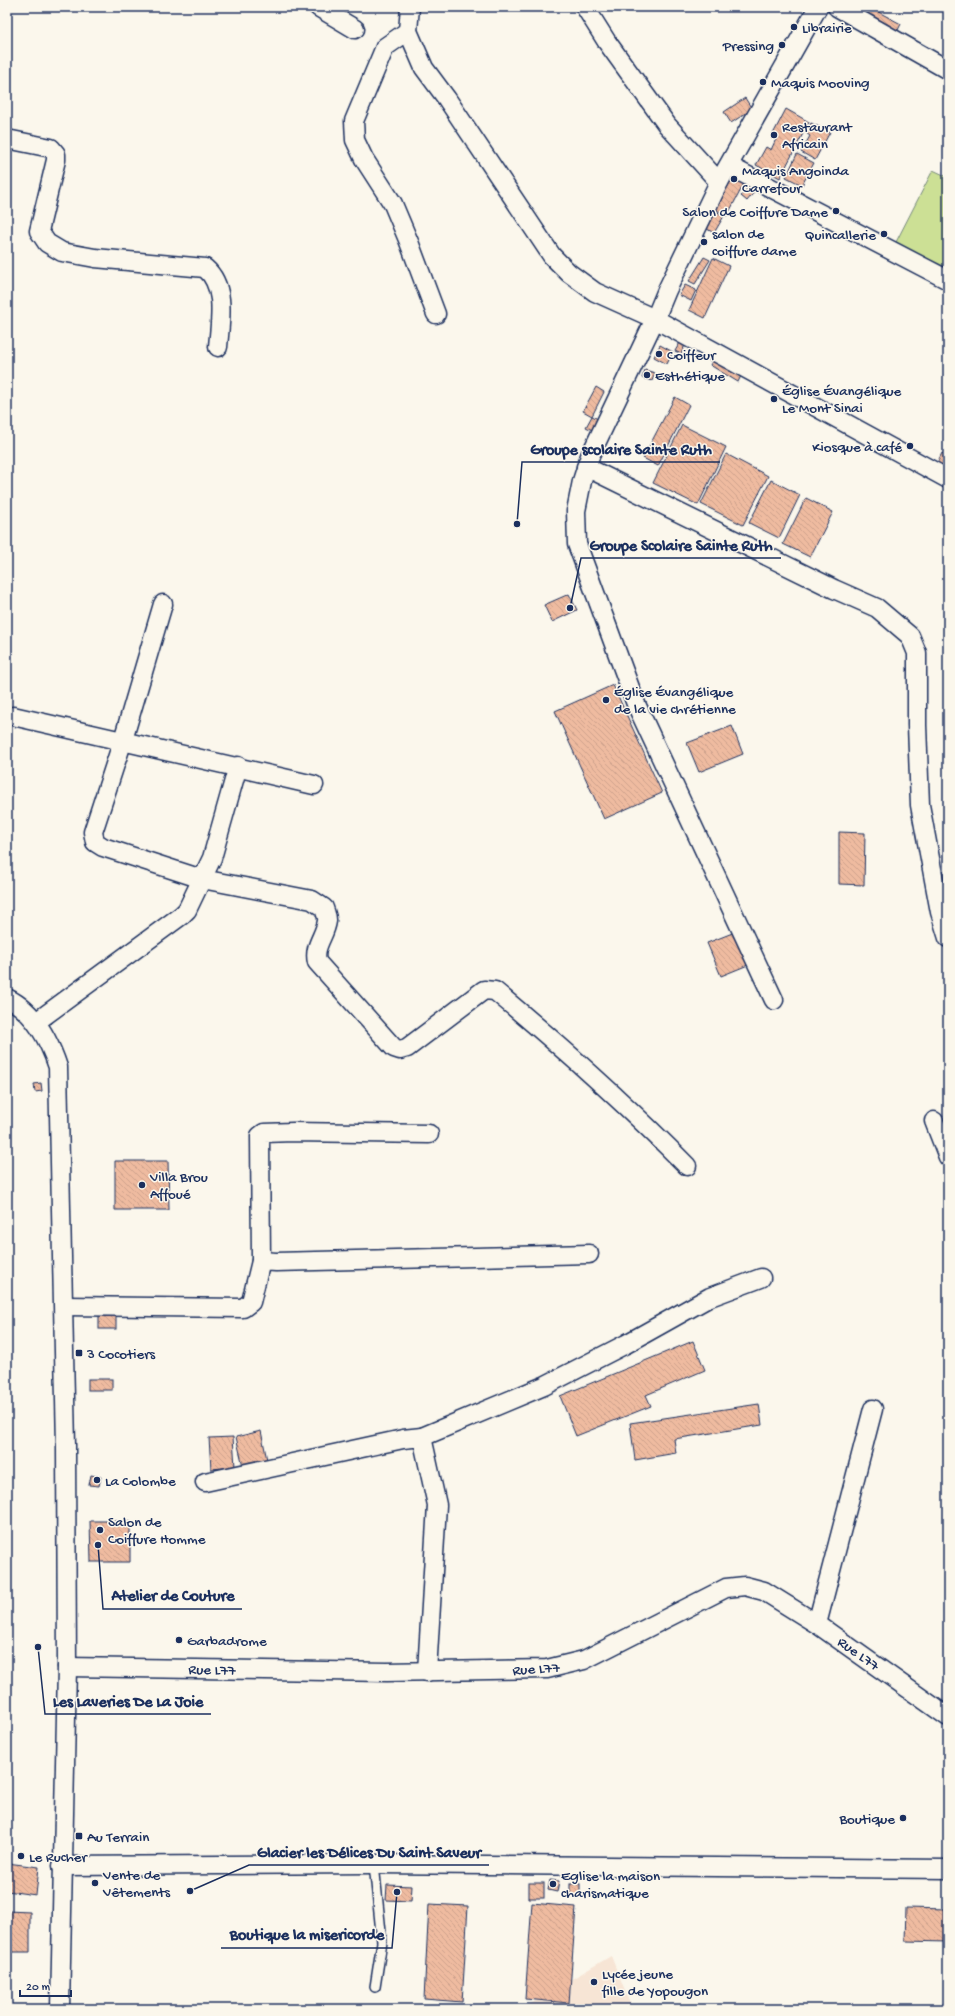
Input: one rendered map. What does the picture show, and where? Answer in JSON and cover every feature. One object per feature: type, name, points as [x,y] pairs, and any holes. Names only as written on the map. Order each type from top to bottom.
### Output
[{"type":"street","points":[[318,7],[355,29]]},
{"type":"street","points":[[410,7],[408,31],[424,68],[447,98],[552,256],[569,273],[595,292],[655,319],[948,479]]},
{"type":"street","points":[[585,7],[667,125],[719,182]]},
{"type":"street","points":[[774,1000],[636,704],[577,544],[576,511],[586,467],[667,290],[719,182],[818,7]]},
{"type":"street","points":[[836,7],[948,70]]},
{"type":"street","points":[[408,31],[385,47],[354,121],[355,140],[364,159],[392,204],[409,242],[436,314]]},
{"type":"street","points":[[7,139],[51,148],[56,154],[56,160],[39,231],[47,243],[62,252],[95,258],[205,268],[213,275],[221,302],[218,347]]},
{"type":"street","points":[[729,166],[948,280]]},
{"type":"street","points":[[586,467],[827,586],[877,608],[910,636],[917,653],[917,725],[920,805],[940,912],[948,938]]},
{"type":"street","points":[[163,604],[123,740],[93,832],[95,842],[103,847],[202,879],[312,900],[324,908],[328,920],[315,955],[317,962],[394,1048],[400,1050],[407,1048],[484,990],[496,991],[566,1050],[627,1106],[687,1166]]},
{"type":"street","points":[[13,716],[238,766],[314,785]]},
{"type":"street","points":[[36,1022],[182,915],[191,902],[212,858],[238,766]]},
{"type":"street","points":[[7,998],[16,1002],[36,1022],[50,1042],[58,1067],[64,1306],[67,1667],[60,2009]]},
{"type":"street","points":[[934,1121],[948,1157]]},
{"type":"street","points":[[64,1306],[243,1308],[251,1302],[261,1261],[260,1136],[264,1133],[293,1132],[429,1134]]},
{"type":"street","points":[[261,1261],[276,1262],[589,1254]]},
{"type":"street","points":[[205,1482],[422,1437],[544,1386],[626,1344],[710,1297],[762,1278]]},
{"type":"street","points":[[817,1624],[873,1409]]},
{"type":"street","points":[[422,1437],[437,1505],[427,1672]]},
{"type":"street","name":"Rue L77","points":[[67,1667],[427,1672],[547,1669],[566,1666],[584,1660],[726,1588],[745,1586],[764,1591],[817,1624],[948,1717]]},
{"type":"street","points":[[62,1866],[374,1864],[948,1869]]},
{"type":"lane","points":[[374,1864],[382,1942],[375,1988]]},
{"type":"shaded area","name":"Lycée jeune fille de Yopougon","points":[[611,1956],[632,2009],[521,2009]]},
{"type":"green space","points":[[933,170],[948,177],[948,268],[895,244]]},
{"type":"building","points":[[849,7],[869,7],[901,24],[897,32]]},
{"type":"building","points":[[745,98],[752,109],[731,123],[724,112]]},
{"type":"building","points":[[786,109],[809,122],[780,178],[756,165],[766,147],[771,150],[776,139],[772,136]]},
{"type":"building","points":[[811,123],[830,132],[815,160],[801,152],[810,136],[806,133]]},
{"type":"building","points":[[797,154],[814,163],[802,185],[786,177]]},
{"type":"building","points":[[732,175],[745,182],[727,216],[715,209]]},
{"type":"building","points":[[749,186],[755,191],[747,201],[741,196]]},
{"type":"building","points":[[716,211],[724,216],[714,233],[707,229]]},
{"type":"building","points":[[704,257],[710,260],[695,284],[689,281]]},
{"type":"building","points":[[713,258],[729,266],[705,318],[689,310]]},
{"type":"building","points":[[685,285],[696,290],[691,301],[679,295]]},
{"type":"building","points":[[681,341],[686,343],[681,354],[675,351]]},
{"type":"building","points":[[660,345],[673,352],[667,364],[654,357]]},
{"type":"building","points":[[714,358],[742,374],[738,382],[710,365]]},
{"type":"building","points":[[645,370],[655,373],[652,381],[642,378]]},
{"type":"building","points":[[596,387],[604,392],[592,416],[583,411]]},
{"type":"building","points":[[675,397],[689,405],[658,466],[643,458]]},
{"type":"building","points":[[592,416],[598,419],[592,430],[586,427]]},
{"type":"building","points":[[682,425],[726,447],[698,505],[653,483]]},
{"type":"building","points":[[942,453],[948,456],[948,469],[937,463]]},
{"type":"building","points":[[726,454],[768,476],[743,525],[701,504]]},
{"type":"building","points":[[771,480],[800,495],[779,538],[749,523]]},
{"type":"building","points":[[806,498],[833,512],[810,557],[783,544]]},
{"type":"building","points":[[569,594],[577,610],[552,622],[544,605]]},
{"type":"building","points":[[613,685],[662,793],[604,819],[555,711]]},
{"type":"building","points":[[732,726],[743,754],[699,772],[687,743]]},
{"type":"building","points":[[948,743],[948,756],[947,756],[944,744]]},
{"type":"building","points":[[946,789],[948,789],[948,808]]},
{"type":"building","points":[[839,832],[865,833],[864,885],[839,884]]},
{"type":"building","points":[[735,932],[748,965],[721,976],[707,943]]},
{"type":"building","points":[[41,1083],[42,1091],[35,1092],[34,1084]]},
{"type":"building","name":"Villa Brou Affoué","points":[[115,1161],[168,1161],[169,1210],[115,1210]]},
{"type":"building","points":[[99,1312],[116,1312],[116,1329],[99,1329]]},
{"type":"building","points":[[693,1341],[705,1370],[646,1395],[651,1406],[576,1436],[560,1396]]},
{"type":"building","points":[[88,1379],[112,1379],[112,1390],[88,1390]]},
{"type":"building","points":[[759,1404],[762,1425],[674,1439],[676,1453],[635,1460],[630,1423]]},
{"type":"building","points":[[261,1431],[267,1460],[243,1466],[236,1437]]},
{"type":"building","points":[[233,1437],[235,1467],[211,1469],[209,1438]]},
{"type":"building","points":[[91,1475],[101,1477],[99,1486],[89,1485]]},
{"type":"building","points":[[90,1521],[130,1521],[130,1562],[91,1562]]},
{"type":"building","points":[[7,1863],[39,1867],[36,1895],[7,1891]]},
{"type":"building","points":[[550,1880],[559,1881],[557,1892],[548,1890]]},
{"type":"building","points":[[529,1883],[544,1883],[544,1898],[529,1898]]},
{"type":"building","points":[[570,1884],[580,1884],[580,1896],[570,1896]]},
{"type":"building","points":[[387,1885],[412,1886],[411,1901],[386,1900]]},
{"type":"building","points":[[532,1903],[576,1907],[569,2003],[525,1999]]},
{"type":"building","points":[[429,1904],[468,1906],[462,2002],[424,1999]]},
{"type":"building","points":[[906,1908],[948,1909],[948,1942],[905,1941]]},
{"type":"building","points":[[7,1911],[30,1912],[30,1952],[7,1952]]},
{"type":"place","name":"Librairie","points":[[794,27]]},
{"type":"place","name":"Pressing","points":[[782,45]]},
{"type":"place","name":"Maquis Mooving","points":[[763,82]]},
{"type":"place","name":"Restaurant Africain","points":[[774,135]]},
{"type":"place","name":"Maquis Angoinda Carrefour","points":[[734,179]]},
{"type":"place","name":"Salon de Coiffure Dame","points":[[836,211]]},
{"type":"place","name":"Quincallerie","points":[[884,234]]},
{"type":"place","name":"salon de coiffure dame","points":[[704,242]]},
{"type":"place","name":"Coiffeur","points":[[659,354]]},
{"type":"place","name":"Esthétique","points":[[647,375]]},
{"type":"place","name":"Église Évangélique Le Mont Sinai","points":[[774,399]]},
{"type":"place","name":"Kiosque à café","points":[[910,446]]},
{"type":"place","name":"Groupe scolaire Sainte Ruth","points":[[517,524]]},
{"type":"place","name":"Groupe Scolaire Sainte Ruth","points":[[570,608]]},
{"type":"place","name":"Église Évangélique de la vie chrétienne","points":[[606,700]]},
{"type":"place","name":"Villa Brou Affoué","points":[[142,1185]]},
{"type":"place","name":"3 Cocotiers","points":[[79,1353]]},
{"type":"place","name":"La Colombe","points":[[97,1480]]},
{"type":"place","name":"Salon de Coiffure Homme","points":[[100,1530]]},
{"type":"place","name":"Atelier de Couture","points":[[98,1545]]},
{"type":"place","name":"Garbadrome","points":[[179,1640]]},
{"type":"place","name":"Les Laveries De La Joie","points":[[38,1647]]},
{"type":"place","name":"Boutique","points":[[903,1818]]},
{"type":"place","name":"Au Terrain","points":[[79,1836]]},
{"type":"place","name":"Le Rucher","points":[[21,1856]]},
{"type":"place","name":"Vente de Vêtements","points":[[95,1883]]},
{"type":"place","name":"Eglise la maison charismatique","points":[[553,1884]]},
{"type":"place","name":"Glacier les Délices Du Saint Saveur","points":[[190,1891]]},
{"type":"place","name":"Boutique la misericorde","points":[[397,1892]]},
{"type":"place","name":"Lycée jeune fille de Yopougon","points":[[594,1982]]}]
